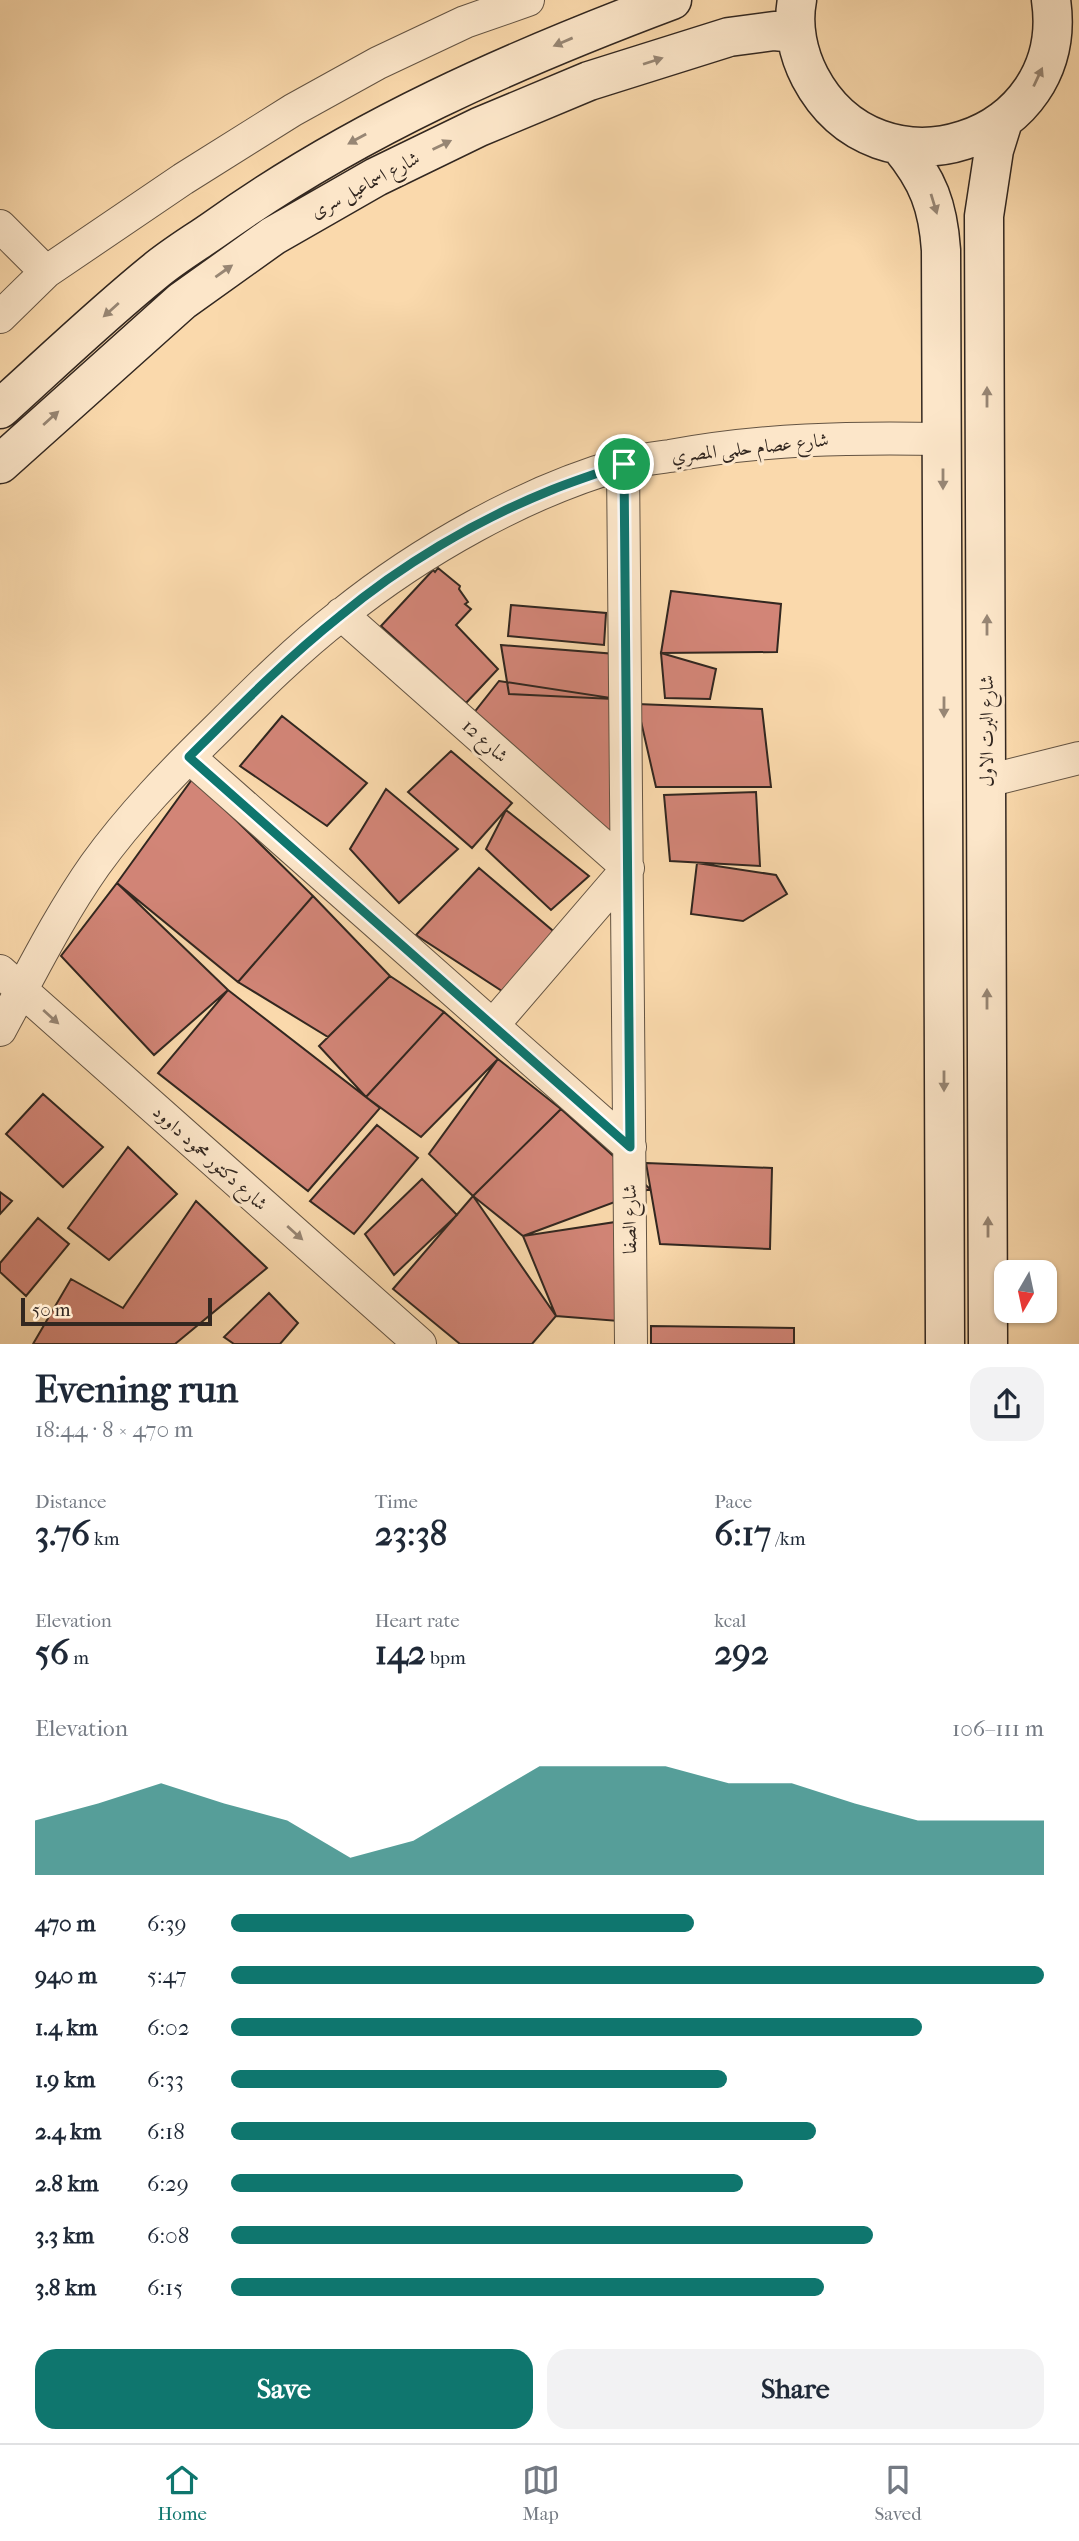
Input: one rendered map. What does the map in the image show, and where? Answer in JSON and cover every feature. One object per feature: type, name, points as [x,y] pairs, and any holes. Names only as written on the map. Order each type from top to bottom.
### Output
[{"type":"main road","points":[[0,409],[155,271],[253,201],[356,139],[464,85],[572,38],[672,0]]},
{"type":"main road","points":[[796,16],[803,65],[818,93],[841,117],[869,135],[900,145],[927,148],[954,144],[980,135],[1003,121],[1031,91],[1048,54],[1055,5]]},
{"type":"main road","name":"شارع اسماعيل سرى","points":[[0,464],[182,301],[274,236],[376,177],[479,127],[589,81],[707,43],[751,33],[796,16]]},
{"type":"main road","name":"شارع البرت الاول","points":[[988,1344],[984,216],[994,150],[1003,121]]},
{"type":"main road","points":[[900,145],[918,168],[931,194],[939,221],[943,439],[945,1344]]},
{"type":"main road","points":[[155,271],[182,301]]},
{"type":"main road","points":[[944,664],[987,664]]},
{"type":"street","points":[[0,317],[46,272],[183,179],[305,103],[378,63],[465,22],[528,0]]},
{"type":"street","points":[[0,226],[46,272]]},
{"type":"street","name":"شارع عصام حلمى المصري","points":[[0,1030],[11,981],[138,809],[293,656],[341,614],[411,565],[477,526],[547,492],[624,464],[702,450],[784,441],[943,439]]},
{"type":"street","name":"شارع الصفا","points":[[624,464],[631,1344]]},
{"type":"street","name":"شارع 12","points":[[341,614],[628,868]]},
{"type":"street","points":[[189,757],[630,1147]]},
{"type":"street","points":[[987,781],[1079,758]]},
{"type":"street","points":[[492,1025],[628,868]]},
{"type":"street","name":"شارع دكتور محمود داوود","points":[[11,981],[420,1344]]},
{"type":"building","points":[[438,568],[460,586],[459,589],[468,602],[465,604],[471,609],[456,625],[498,669],[466,703],[381,626],[433,570],[435,572]]},
{"type":"building","points":[[671,591],[781,604],[777,652],[661,653]]},
{"type":"building","points":[[511,605],[606,613],[604,645],[508,636]]},
{"type":"building","points":[[501,645],[616,654],[613,699],[509,694]]},
{"type":"building","points":[[661,653],[716,669],[710,699],[665,698]]},
{"type":"building","points":[[499,681],[618,699],[627,834],[598,835],[473,714]]},
{"type":"building","points":[[637,704],[762,709],[771,787],[656,787]]},
{"type":"building","points":[[282,716],[367,783],[327,826],[240,766]]},
{"type":"building","points":[[451,751],[512,803],[472,848],[408,792]]},
{"type":"building","points":[[193,778],[313,896],[238,982],[117,883]]},
{"type":"building","points":[[386,789],[458,849],[399,903],[350,849]]},
{"type":"building","points":[[756,792],[760,866],[670,861],[664,795]]},
{"type":"building","points":[[506,810],[589,876],[551,910],[486,849]]},
{"type":"building","points":[[697,863],[776,875],[787,894],[743,921],[691,914]]},
{"type":"building","points":[[479,868],[565,941],[502,991],[416,935]]},
{"type":"building","points":[[117,883],[228,990],[154,1055],[61,956]]},
{"type":"building","points":[[313,896],[390,976],[328,1037],[238,982]]},
{"type":"building","points":[[390,976],[444,1012],[366,1097],[319,1046]]},
{"type":"building","points":[[228,990],[380,1108],[308,1191],[158,1073]]},
{"type":"building","points":[[444,1012],[498,1059],[421,1137],[366,1097]]},
{"type":"building","points":[[498,1059],[561,1109],[473,1196],[429,1154]]},
{"type":"building","points":[[43,1094],[103,1147],[63,1187],[6,1134]]},
{"type":"building","points":[[561,1109],[650,1189],[523,1236],[473,1196]]},
{"type":"building","points":[[377,1125],[418,1158],[354,1234],[310,1201]]},
{"type":"building","points":[[128,1147],[177,1194],[109,1260],[68,1228]]},
{"type":"building","points":[[646,1163],[772,1168],[770,1249],[660,1244]]},
{"type":"building","points":[[422,1179],[457,1215],[394,1275],[365,1234]]},
{"type":"building","points":[[0,1192],[12,1201],[0,1214]]},
{"type":"building","points":[[473,1196],[556,1316],[532,1344],[460,1344],[393,1289]]},
{"type":"building","points":[[196,1201],[267,1268],[175,1344],[33,1344],[71,1279],[123,1308]]},
{"type":"building","points":[[38,1218],[69,1244],[26,1296],[0,1272],[0,1263]]},
{"type":"building","points":[[622,1221],[631,1322],[556,1316],[523,1236]]},
{"type":"building","points":[[269,1293],[298,1323],[280,1344],[234,1344],[224,1337]]},
{"type":"building","points":[[651,1326],[794,1328],[794,1344],[651,1344]]},
{"type":"route","points":[[624,464],[628,868],[630,1147],[189,757],[293,656],[341,614],[411,565],[477,526],[547,492],[624,464]]}]
